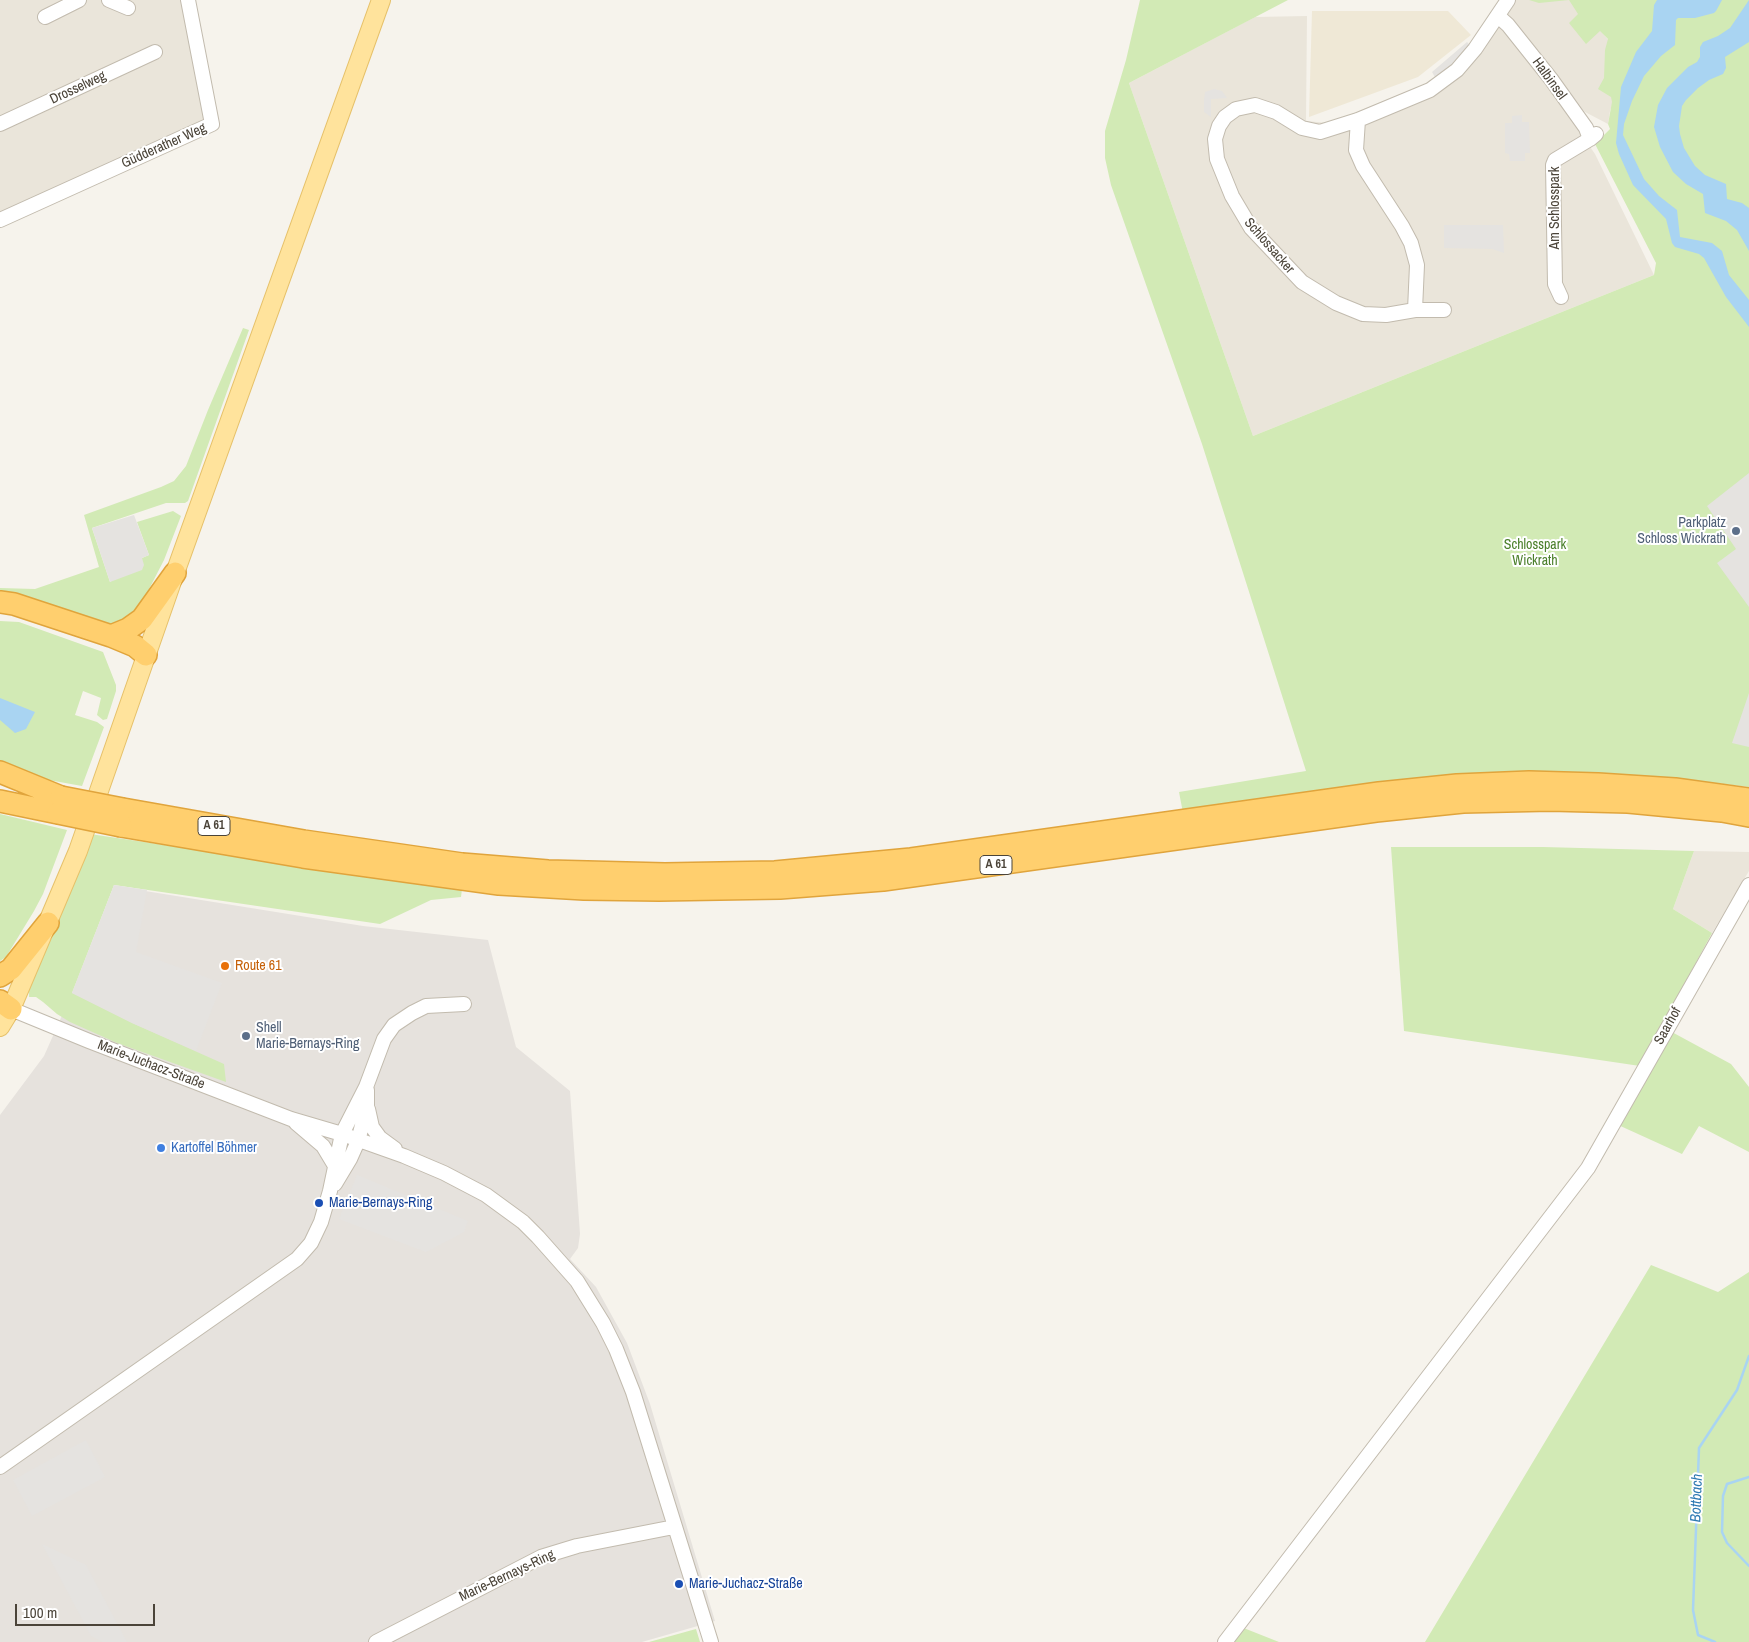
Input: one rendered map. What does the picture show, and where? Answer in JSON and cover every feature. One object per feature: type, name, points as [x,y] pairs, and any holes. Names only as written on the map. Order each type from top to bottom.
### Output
[{"type":"highway","points":[[111,636],[128,629],[142,618],[175,573]]},
{"type":"highway","points":[[0,602],[14,604],[111,636],[135,646],[146,656]]},
{"type":"highway","points":[[0,616],[12,616],[31,620],[132,656],[146,656]]},
{"type":"highway","points":[[0,772],[60,805]]},
{"type":"highway","name":"A 61","points":[[122,817],[462,864],[548,871],[665,874],[775,872],[911,859],[1379,793],[1458,785],[1529,782],[1598,784],[1675,789],[1749,799]]},
{"type":"highway","name":"A 61","points":[[0,785],[60,805]]},
{"type":"highway","name":"A 61","points":[[0,801],[60,805],[320,860],[499,884],[584,889],[659,890],[780,888],[883,880],[1367,812],[1463,802],[1550,800],[1628,802],[1687,807],[1749,816]]},
{"type":"highway","points":[[0,976],[11,969],[48,923]]},
{"type":"main road","points":[[0,1027],[4,1005],[48,923],[78,851],[175,573],[381,0]]},
{"type":"street","points":[[45,17],[79,0]]},
{"type":"street","points":[[109,0],[128,8]]},
{"type":"street","name":"Güdderather Weg","points":[[0,220],[212,124],[188,0]]},
{"type":"street","name":"Schlossacker","points":[[1444,310],[1415,310],[1386,315],[1363,314],[1336,303],[1302,282],[1251,228],[1232,196],[1217,159],[1215,139],[1219,126],[1225,117],[1236,109],[1255,106],[1276,112],[1302,128],[1320,132],[1358,120],[1430,90],[1451,74],[1475,49],[1508,0]]},
{"type":"street","name":"Halbinsel","points":[[1498,16],[1508,25],[1593,136]]},
{"type":"street","name":"Drosselweg","points":[[0,124],[155,52]]},
{"type":"street","points":[[1358,120],[1356,150],[1363,166],[1411,243],[1417,265],[1415,310]]},
{"type":"street","name":"Am Schlosspark","points":[[1561,297],[1555,284],[1553,165],[1555,160],[1593,136]]},
{"type":"street","name":"Saarhof","points":[[1225,1642],[1588,1168],[1749,885]]},
{"type":"street","points":[[0,1467],[297,1259],[311,1243],[321,1222],[330,1191],[342,1134],[366,1087],[384,1039],[394,1025],[412,1012],[426,1006],[464,1004]]},
{"type":"street","name":"Marie-Juchacz-Straße","points":[[4,1005],[88,1041],[291,1119],[342,1134],[404,1156],[444,1173],[502,1206],[538,1237],[578,1281],[616,1349],[633,1392],[711,1642]]},
{"type":"street","points":[[330,1191],[350,1159],[358,1141],[367,1106],[366,1087]]},
{"type":"street","name":"Marie-Juchacz-Straße","points":[[367,1106],[372,1127],[380,1138],[404,1156]]},
{"type":"street","name":"Marie-Juchacz-Straße","points":[[291,1119],[323,1146],[335,1166]]},
{"type":"street","name":"Marie-Bernays-Ring","points":[[376,1642],[541,1557],[577,1546],[674,1527]]},
{"type":"shaded area","points":[[0,0],[188,0],[214,126],[0,221]]},
{"type":"shaded area","points":[[1508,0],[1600,0],[1593,22],[1628,63],[1610,111],[1608,124],[1585,112],[1580,107],[1568,115],[1595,154],[1654,275],[1253,436],[1129,83],[1255,17],[1307,16],[1306,121],[1329,123],[1430,82],[1448,71]]},
{"type":"shaded area","points":[[1312,11],[1448,11],[1471,35],[1418,77],[1309,117]]},
{"type":"shaded area","points":[[1467,42],[1470,45],[1458,60],[1436,79],[1432,72]]},
{"type":"shaded area","points":[[1214,89],[1222,91],[1227,98],[1211,99],[1211,117],[1204,112],[1204,100],[1205,92]]},
{"type":"shaded area","points":[[1522,115],[1522,122],[1529,122],[1530,153],[1525,153],[1525,161],[1510,161],[1509,154],[1505,153],[1505,123],[1512,123],[1512,116]]},
{"type":"shaded area","points":[[1444,225],[1503,225],[1504,253],[1492,249],[1444,248]]},
{"type":"shaded area","name":"Parkplatz Schloss Wickrath","points":[[1749,473],[1749,607],[1717,563],[1736,549],[1707,506]]},
{"type":"shaded area","points":[[134,515],[149,555],[142,558],[144,565],[142,570],[110,582],[92,528]]},
{"type":"shaded area","points":[[1749,693],[1749,747],[1732,743]]},
{"type":"shaded area","points":[[1694,851],[1749,852],[1749,871],[1712,933],[1673,909]]},
{"type":"shaded area","points":[[114,885],[147,890],[136,952],[222,983],[196,1051],[132,1023],[72,993]]},
{"type":"shaded area","points":[[114,886],[363,926],[488,940],[516,1047],[570,1091],[580,1234],[578,1248],[570,1259],[596,1287],[627,1343],[650,1404],[715,1621],[642,1642],[0,1642],[0,1115],[44,1056],[72,993]]},
{"type":"shaded area","points":[[357,1175],[468,1221],[464,1232],[426,1252],[339,1219]]},
{"type":"shaded area","points":[[86,1440],[105,1477],[32,1516],[13,1480]]},
{"type":"shaded area","points":[[42,1544],[86,1565],[127,1642],[103,1642],[91,1636]]},
{"type":"green space","name":"Schlosspark Wickrath","points":[[1140,0],[1288,0],[1129,83],[1253,436],[1654,275],[1656,263],[1595,144],[1610,129],[1608,124],[1612,102],[1611,97],[1598,89],[1604,78],[1605,50],[1608,39],[1600,31],[1586,44],[1569,23],[1578,14],[1569,0],[1749,0],[1749,787],[1672,778],[1600,774],[1373,785],[1304,793],[1183,813],[1179,792],[1306,771],[1202,444],[1111,185],[1105,158],[1105,131],[1126,60]]},
{"type":"green space","points":[[1529,0],[1569,0],[1539,3]]},
{"type":"green space","points":[[243,328],[249,330],[188,501],[185,503],[166,503],[92,528],[110,582],[142,558],[149,555],[137,522],[173,511],[181,516],[164,560],[137,608],[112,628],[0,597],[0,588],[35,589],[99,567],[84,515],[174,481],[186,466]]},
{"type":"green space","points":[[0,621],[19,622],[103,652],[116,685],[116,691],[107,719],[103,720],[97,715],[101,698],[83,691],[75,715],[97,722],[104,727],[82,786],[32,777],[0,766]]},
{"type":"green space","points":[[0,814],[67,830],[43,894],[6,957],[0,961]]},
{"type":"green space","points":[[90,834],[462,889],[461,897],[431,900],[380,924],[114,885],[72,993],[132,1023],[224,1064],[226,1082],[117,1043],[70,1022],[36,997],[29,997],[29,983]]},
{"type":"green space","points":[[1391,847],[1543,847],[1694,851],[1673,909],[1712,933],[1640,1066],[1404,1031]]},
{"type":"green space","points":[[1670,1031],[1731,1064],[1749,1087],[1749,1152],[1699,1126],[1682,1154],[1616,1124]]},
{"type":"green space","points":[[1651,1265],[1718,1292],[1749,1272],[1749,1642],[1425,1642]]},
{"type":"green space","points":[[1231,1623],[1279,1642],[1218,1642]]},
{"type":"green space","points":[[696,1629],[700,1642],[649,1642]]},
{"type":"water","points":[[1657,0],[1722,0],[1714,13],[1695,18],[1678,18],[1676,20],[1675,45],[1661,56],[1644,76],[1632,101],[1624,124],[1623,135],[1644,179],[1659,196],[1677,210],[1680,237],[1712,243],[1722,251],[1729,275],[1749,300],[1749,327],[1726,297],[1704,258],[1699,254],[1675,247],[1672,243],[1666,219],[1633,185],[1619,154],[1616,143],[1621,87],[1636,52],[1652,31],[1654,5]]},
{"type":"water","points":[[1749,0],[1749,42],[1725,57],[1726,68],[1723,74],[1709,80],[1686,100],[1682,106],[1679,126],[1684,148],[1695,166],[1705,175],[1726,184],[1727,199],[1742,203],[1749,208],[1749,251],[1737,230],[1726,221],[1705,213],[1703,194],[1686,184],[1673,172],[1660,147],[1654,127],[1658,105],[1667,88],[1688,67],[1697,62],[1703,42],[1718,36],[1730,28]]},
{"type":"water","points":[[0,698],[35,712],[26,729],[15,733],[0,720]]},
{"type":"waterway","name":"Bottbach","points":[[1715,1642],[1698,1635],[1693,1610],[1699,1448],[1737,1390],[1749,1356]]},
{"type":"waterway","points":[[1749,1477],[1727,1484],[1723,1496],[1722,1532],[1727,1543],[1749,1566]]},
{"type":"place","name":"Parkplatz Schloss Wickrath","points":[[1736,531]]},
{"type":"place","name":"Route 61","points":[[225,966]]},
{"type":"place","name":"Shell Marie-Bernays-Ring","points":[[246,1036]]},
{"type":"place","name":"Kartoffel Böhmer","points":[[161,1148]]},
{"type":"place","name":"Marie-Bernays-Ring","points":[[319,1203]]},
{"type":"place","name":"Marie-Juchacz-Straße","points":[[679,1584]]}]
